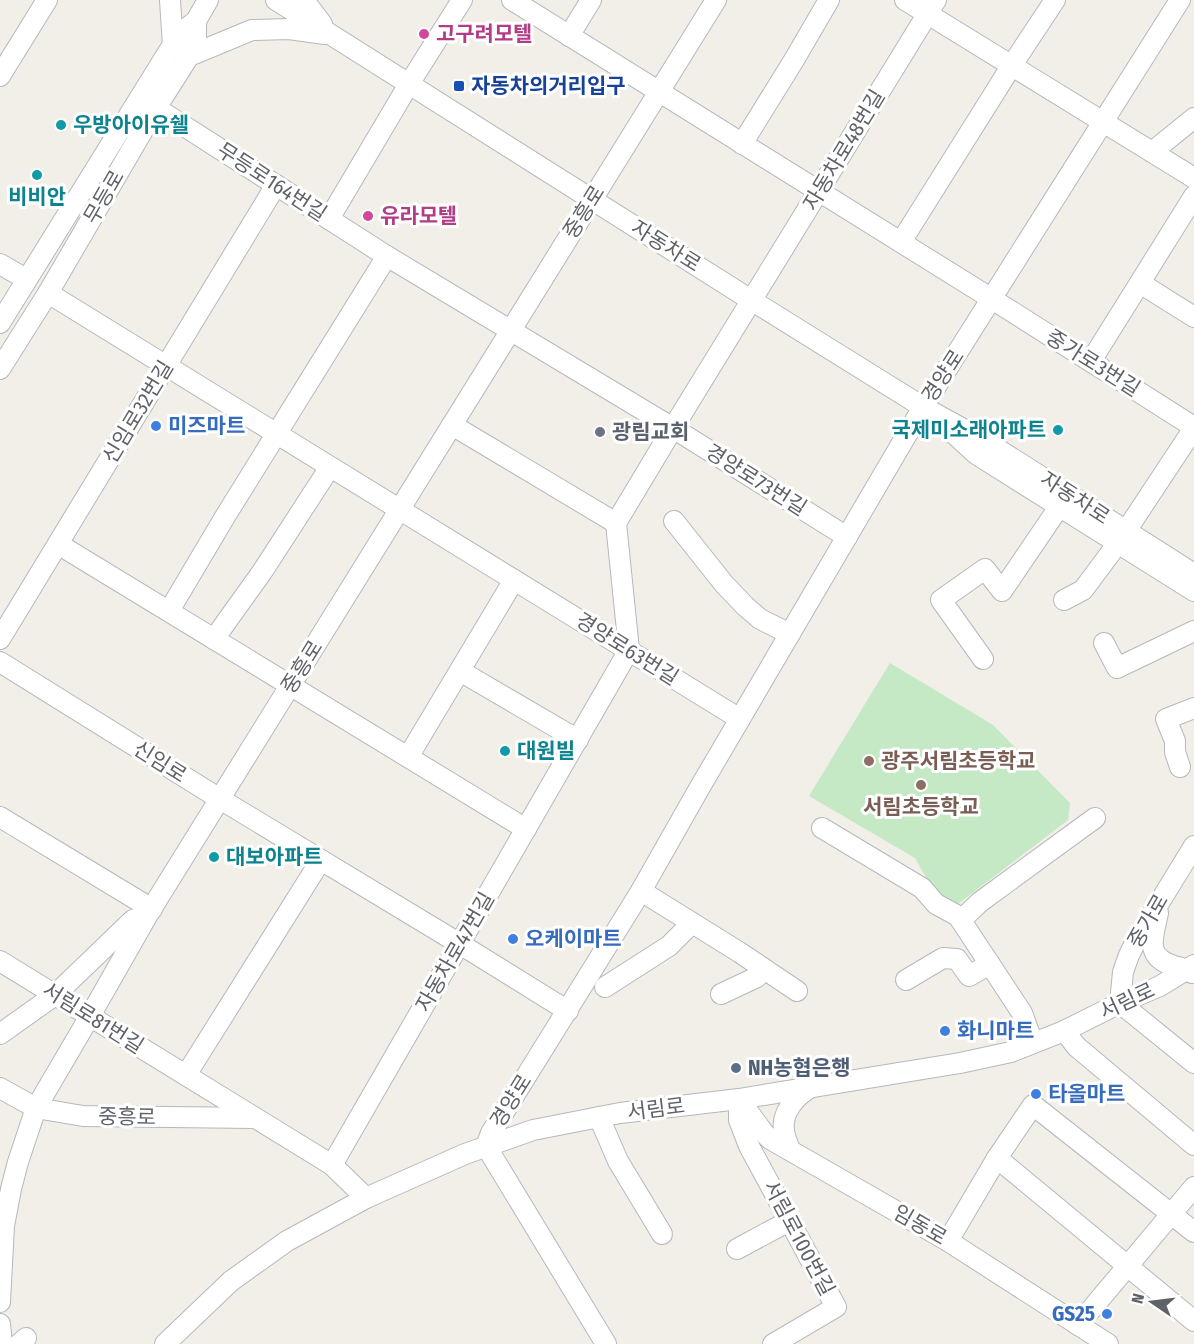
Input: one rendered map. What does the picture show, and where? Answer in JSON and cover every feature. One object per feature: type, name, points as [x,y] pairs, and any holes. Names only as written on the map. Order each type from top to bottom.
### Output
[{"type":"street","points":[[0,76],[47,0]]},
{"type":"street","points":[[170,0],[181,51],[252,30],[289,29],[332,35]]},
{"type":"street","name":"무등로","points":[[0,369],[48,293],[156,108],[181,51],[180,33],[196,21],[208,0]]},
{"type":"street","name":"자동차로","points":[[276,0],[923,407],[985,441],[1122,537],[1194,591]]},
{"type":"street","points":[[304,0],[332,35]]},
{"type":"street","points":[[329,219],[462,0]]},
{"type":"street","name":"중가로3번길","points":[[512,0],[1091,361],[1194,428]]},
{"type":"street","points":[[569,36],[591,0]]},
{"type":"street","name":"중흥로","points":[[0,1302],[4,1226],[18,1162],[36,1108],[149,912],[716,0]]},
{"type":"street","points":[[742,144],[829,0]]},
{"type":"street","points":[[905,0],[932,7],[1012,66],[1194,178]]},
{"type":"street","points":[[901,242],[1055,0]]},
{"type":"street","name":"경양로","points":[[606,1344],[486,1146],[491,1133],[641,891],[923,407],[1180,0]]},
{"type":"street","name":"자동차로48번길","points":[[751,300],[932,7]]},
{"type":"street","name":"무등로","points":[[0,323],[26,279],[181,51]]},
{"type":"street","name":"무등로164번길","points":[[156,108],[387,256],[510,331]]},
{"type":"street","points":[[1152,152],[1194,118]]},
{"type":"street","name":"신임로32번길","points":[[0,639],[276,185]]},
{"type":"street","points":[[1091,361],[1194,196]]},
{"type":"street","points":[[169,611],[387,256]]},
{"type":"street","points":[[0,264],[26,279]]},
{"type":"street","points":[[1140,283],[1194,317]]},
{"type":"street","name":"경양로63번길","points":[[48,293],[740,719]]},
{"type":"street","points":[[629,650],[616,523],[751,300]]},
{"type":"street","name":"경양로73번길","points":[[510,331],[673,428],[847,537]]},
{"type":"street","name":"자동차로","points":[[923,407],[976,453],[1059,507],[1194,574]]},
{"type":"street","points":[[452,425],[616,523]]},
{"type":"street","points":[[1064,600],[1083,590],[1122,537],[1194,428]]},
{"type":"street","points":[[214,639],[262,572],[330,467]]},
{"type":"street","name":"자동차로","points":[[983,659],[941,600],[985,569],[1002,591],[1059,507]]},
{"type":"street","points":[[674,521],[724,584],[745,606],[760,619],[790,634]]},
{"type":"street","points":[[58,544],[526,829]]},
{"type":"street","points":[[408,757],[514,580]]},
{"type":"street","points":[[1104,643],[1117,668],[1194,631]]},
{"type":"street","name":"자동차로47번길","points":[[332,1165],[629,650]]},
{"type":"street","name":"신임로","points":[[0,662],[568,1011]]},
{"type":"street","points":[[460,671],[578,740]]},
{"type":"street","points":[[1180,767],[1175,752],[1175,741],[1166,719],[1194,708]]},
{"type":"street","points":[[0,817],[149,912]]},
{"type":"street","points":[[961,921],[981,902],[1095,818]]},
{"type":"street","points":[[822,828],[922,888],[936,904],[958,916],[1022,1013],[1033,1043]]},
{"type":"street","name":"중가로","points":[[1120,1003],[1123,972],[1129,955],[1194,846]]},
{"type":"street","points":[[186,1076],[321,861]]},
{"type":"street","points":[[641,891],[797,991]]},
{"type":"street","points":[[1161,899],[1155,928],[1153,950],[1155,956],[1163,962],[1192,969]]},
{"type":"street","points":[[0,1034],[55,995],[133,920],[149,912]]},
{"type":"street","points":[[605,987],[669,946],[692,923]]},
{"type":"street","points":[[906,980],[943,958],[957,959],[969,976],[990,964]]},
{"type":"street","name":"서림로81번길","points":[[0,961],[332,1165],[366,1198]]},
{"type":"street","points":[[721,994],[756,977],[763,968]]},
{"type":"street","name":"서림로","points":[[165,1344],[231,1281],[287,1241],[366,1198],[486,1146],[533,1130],[620,1113],[740,1099],[960,1063],[1011,1052],[1064,1031],[1192,969]]},
{"type":"street","points":[[1120,1003],[1194,1063]]},
{"type":"street","points":[[1064,1031],[1077,1047],[1194,1145]]},
{"type":"street","points":[[790,1150],[784,1132],[786,1116],[795,1098],[811,1087]]},
{"type":"street","points":[[0,1088],[36,1108]]},
{"type":"street","name":"임동로","points":[[740,1099],[770,1139],[948,1240],[1108,1344]]},
{"type":"street","name":"서림로100번길","points":[[740,1099],[739,1120],[750,1146],[837,1307],[773,1344]]},
{"type":"street","points":[[948,1240],[996,1158],[1033,1105],[1194,1232]]},
{"type":"street","name":"중흥로","points":[[36,1108],[84,1116],[255,1118]]},
{"type":"street","points":[[599,1117],[618,1161],[662,1234]]},
{"type":"street","points":[[996,1158],[1187,1316]]},
{"type":"street","points":[[1078,1325],[1194,1187]]},
{"type":"street","points":[[737,1249],[789,1221]]},
{"type":"street","points":[[0,1324],[2,1344]]},
{"type":"green space","points":[[890,663],[993,725],[1070,803],[1068,820],[954,907],[929,883],[915,858],[809,796]]},
{"type":"place","name":"고구려모텔","points":[[424,34]]},
{"type":"place","name":"자동차의거리입구","points":[[459,86]]},
{"type":"place","name":"우방아이유쉘","points":[[61,125]]},
{"type":"place","name":"비비안","points":[[37,175]]},
{"type":"place","name":"유라모텔","points":[[368,216]]},
{"type":"place","name":"미즈마트","points":[[156,426]]},
{"type":"place","name":"국제미소래아파트","points":[[1058,430]]},
{"type":"place","name":"광림교회","points":[[600,432]]},
{"type":"place","name":"대원빌","points":[[505,751]]},
{"type":"place","name":"광주서림초등학교","points":[[869,761]]},
{"type":"place","name":"서림초등학교","points":[[921,785]]},
{"type":"place","name":"대보아파트","points":[[214,857]]},
{"type":"place","name":"오케이마트","points":[[513,939]]},
{"type":"place","name":"화니마트","points":[[945,1031]]},
{"type":"place","name":"NH농협은행","points":[[736,1068]]},
{"type":"place","name":"타올마트","points":[[1036,1094]]},
{"type":"place","name":"GS25","points":[[1107,1314]]}]
